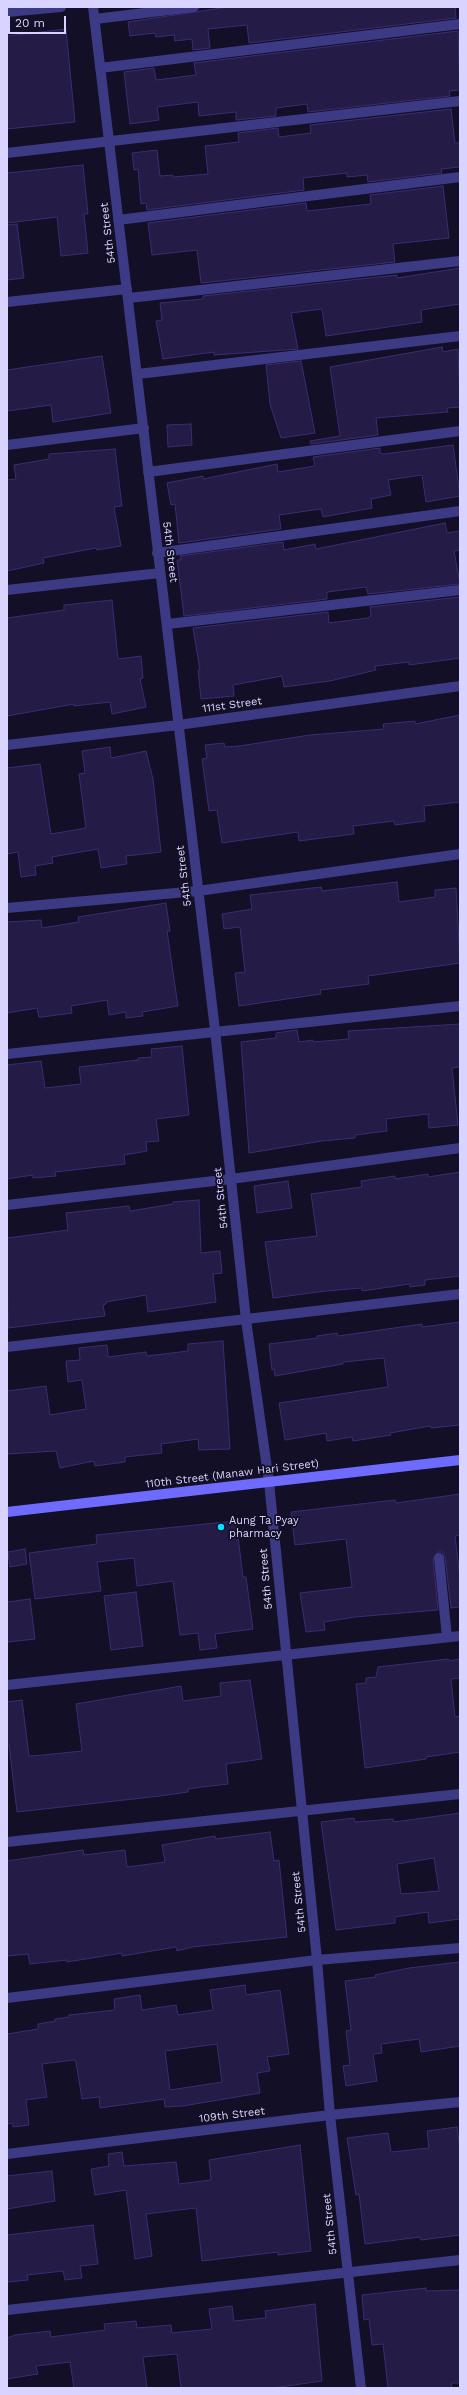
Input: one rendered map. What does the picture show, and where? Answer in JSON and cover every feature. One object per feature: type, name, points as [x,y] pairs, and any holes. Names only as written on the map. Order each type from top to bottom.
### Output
[{"type":"main road","name":"110th Street (Manaw Hari Street)","points":[[7,1512],[460,1460]]},
{"type":"street","points":[[7,12],[61,7]]},
{"type":"street","name":"54th Street","points":[[93,7],[138,374],[157,553],[168,624],[178,725],[215,1030],[246,1320],[269,1482],[300,1811],[317,1960],[330,2115],[361,2388]]},
{"type":"street","points":[[95,19],[194,7]]},
{"type":"street","points":[[100,68],[460,24]]},
{"type":"street","points":[[7,153],[460,101]]},
{"type":"street","points":[[118,220],[460,177]]},
{"type":"street","points":[[7,302],[128,293],[460,261]]},
{"type":"street","points":[[138,374],[460,336]]},
{"type":"street","points":[[7,445],[144,428]]},
{"type":"street","points":[[148,472],[460,431]]},
{"type":"street","points":[[157,553],[460,511]]},
{"type":"street","points":[[7,590],[160,573]]},
{"type":"street","points":[[168,624],[460,590]]},
{"type":"street","name":"111st Street","points":[[7,746],[178,725],[460,686]]},
{"type":"street","points":[[7,908],[198,891],[460,854]]},
{"type":"street","points":[[7,1054],[215,1030],[460,1006]]},
{"type":"street","points":[[7,1205],[231,1179],[460,1148]]},
{"type":"street","points":[[7,1347],[460,1294]]},
{"type":"street","points":[[439,1558],[447,1637]]},
{"type":"street","points":[[7,1685],[460,1636]]},
{"type":"street","points":[[7,1842],[460,1794]]},
{"type":"street","points":[[7,1998],[317,1960],[460,1948]]},
{"type":"street","name":"109th Street","points":[[7,2154],[330,2115],[460,2102]]},
{"type":"street","points":[[7,2310],[347,2271],[460,2260]]},
{"type":"building","points":[[228,7],[455,7],[456,18],[249,43],[247,25],[208,29],[210,48],[193,50],[192,39],[175,41],[174,35],[156,37],[155,33],[130,36],[128,22]]},
{"type":"building","points":[[66,29],[75,122],[7,129],[7,36]]},
{"type":"building","points":[[458,31],[460,90],[449,91],[450,96],[308,112],[307,104],[276,108],[276,116],[236,120],[236,112],[199,116],[198,102],[157,107],[159,120],[130,124],[124,72],[154,68],[156,80],[196,75],[194,63]]},
{"type":"building","points":[[451,109],[455,143],[460,143],[460,167],[441,169],[442,173],[368,182],[367,175],[347,177],[347,173],[303,178],[304,190],[147,210],[146,203],[141,204],[138,169],[134,170],[132,153],[157,150],[160,176],[173,175],[173,177],[208,174],[205,146],[239,142],[238,133],[278,128],[279,137],[311,133],[310,125]]},
{"type":"building","points":[[83,165],[88,214],[84,214],[88,253],[61,256],[57,217],[7,223],[7,173]]},
{"type":"building","points":[[443,186],[449,238],[393,244],[395,262],[201,283],[197,250],[152,255],[148,223],[306,203],[307,211],[371,204],[370,195]]},
{"type":"building","points":[[17,224],[24,278],[7,280],[7,225]]},
{"type":"building","points":[[460,268],[460,304],[421,310],[422,322],[326,336],[322,309],[291,313],[298,349],[214,355],[214,352],[163,359],[156,321],[162,320],[160,303],[203,299],[203,296],[397,275],[397,278]]},
{"type":"building","points":[[442,347],[443,352],[458,349],[460,407],[447,408],[448,412],[376,418],[378,435],[311,444],[310,441],[340,436],[330,367]]},
{"type":"building","points":[[102,356],[111,413],[53,422],[51,405],[7,411],[7,370]]},
{"type":"building","points":[[301,361],[315,433],[281,438],[270,404],[266,365]]},
{"type":"building","points":[[191,424],[192,445],[168,447],[167,425]]},
{"type":"building","points":[[453,445],[460,496],[426,502],[422,475],[388,480],[391,495],[371,499],[372,508],[323,517],[321,509],[279,515],[281,529],[179,543],[175,504],[171,505],[167,483],[203,476],[203,479],[277,464],[278,472],[315,466],[313,457],[380,448],[380,453],[384,454]]},
{"type":"building","points":[[115,449],[122,506],[114,507],[121,546],[97,550],[96,548],[43,558],[44,563],[7,571],[7,480],[16,479],[14,465],[49,459],[49,454]]},
{"type":"building","points":[[445,523],[447,533],[460,531],[460,550],[454,551],[460,584],[368,594],[366,587],[327,592],[327,599],[184,616],[177,560],[181,560],[180,556],[283,542],[284,550],[315,544],[316,549]]},
{"type":"building","points":[[460,597],[460,658],[409,665],[409,662],[375,666],[376,670],[330,681],[284,687],[282,676],[233,685],[234,696],[201,699],[198,670],[200,670],[193,628],[328,612],[329,623],[368,618],[371,616],[370,607]]},
{"type":"building","points":[[112,600],[118,659],[141,656],[143,678],[140,679],[146,707],[112,714],[110,702],[74,706],[74,704],[7,716],[7,618],[64,610],[64,605]]},
{"type":"building","points":[[460,715],[460,802],[424,806],[425,821],[395,825],[394,821],[353,826],[354,834],[299,841],[298,832],[222,843],[217,810],[209,811],[202,759],[207,758],[205,745],[224,743],[225,747],[239,746],[310,735],[384,729],[383,724],[415,721],[415,724]]},
{"type":"building","points":[[110,747],[111,758],[146,751],[153,779],[161,852],[126,856],[127,864],[101,868],[98,849],[52,857],[53,863],[35,866],[36,875],[21,877],[18,852],[7,854],[7,768],[40,764],[51,834],[86,828],[79,774],[85,773],[82,751]]},
{"type":"building","points":[[397,882],[399,902],[435,897],[435,890],[456,888],[460,963],[368,976],[369,984],[320,990],[321,994],[239,1006],[235,973],[245,972],[240,927],[224,929],[222,914],[252,909],[250,895],[321,887],[322,891]]},
{"type":"building","points":[[166,903],[170,931],[167,931],[178,1006],[142,1012],[143,1016],[126,1018],[126,1012],[109,1015],[107,1000],[71,1006],[72,1013],[42,1017],[39,1017],[37,1008],[7,1013],[7,922],[41,920],[42,928],[79,922],[78,917]]},
{"type":"building","points":[[460,1024],[460,1067],[452,1068],[458,1125],[429,1128],[428,1114],[386,1119],[387,1131],[355,1135],[355,1138],[322,1141],[249,1153],[241,1042],[276,1038],[276,1033],[297,1030],[299,1042],[313,1040],[313,1042],[349,1039],[348,1031]]},
{"type":"building","points":[[182,1046],[189,1115],[156,1119],[159,1141],[146,1142],[147,1151],[124,1155],[125,1164],[55,1172],[56,1176],[33,1178],[33,1175],[7,1179],[7,1065],[41,1061],[45,1088],[81,1084],[79,1067],[138,1060],[138,1058],[152,1057],[151,1049]]},
{"type":"building","points":[[460,1172],[460,1276],[425,1280],[425,1285],[410,1287],[410,1284],[362,1291],[362,1288],[273,1298],[265,1242],[317,1236],[311,1194],[362,1187],[361,1181],[395,1176],[395,1179],[428,1174],[428,1177]]},
{"type":"building","points":[[288,1181],[292,1208],[257,1213],[254,1186]]},
{"type":"building","points":[[199,1200],[201,1253],[220,1251],[222,1273],[213,1274],[216,1302],[148,1312],[146,1295],[106,1302],[106,1304],[103,1305],[105,1316],[8,1328],[7,1238],[68,1230],[66,1213],[129,1206],[130,1211],[173,1204],[173,1202]]},
{"type":"building","points":[[460,1322],[460,1425],[431,1428],[430,1426],[390,1433],[391,1435],[353,1441],[352,1437],[327,1441],[326,1433],[285,1440],[279,1403],[388,1387],[384,1358],[343,1362],[343,1364],[275,1376],[274,1369],[272,1370],[269,1344],[317,1338],[317,1336],[337,1333],[338,1336],[422,1324],[422,1327]]},
{"type":"building","points":[[223,1341],[230,1449],[199,1450],[198,1439],[161,1444],[162,1453],[125,1457],[125,1462],[95,1466],[94,1461],[60,1468],[56,1451],[7,1454],[7,1391],[46,1386],[50,1415],[86,1409],[82,1380],[68,1382],[66,1361],[80,1360],[79,1348],[107,1345],[108,1357],[146,1352],[147,1356],[188,1351],[188,1344]]},
{"type":"building","points":[[460,1494],[460,1535],[455,1536],[460,1578],[460,1607],[451,1608],[445,1557],[442,1552],[438,1552],[433,1559],[438,1610],[355,1617],[324,1622],[325,1630],[306,1632],[300,1593],[352,1587],[346,1539],[295,1545],[291,1512],[395,1500],[396,1503]]},
{"type":"building","points":[[236,1521],[243,1577],[246,1577],[253,1629],[215,1634],[217,1648],[200,1650],[198,1633],[180,1635],[173,1581],[137,1586],[134,1558],[97,1562],[101,1591],[35,1599],[29,1553],[97,1544],[96,1535]]},
{"type":"building","points":[[25,1549],[27,1564],[10,1567],[8,1552]]},
{"type":"building","points":[[136,1592],[143,1646],[111,1650],[104,1596]]},
{"type":"building","points":[[30,1599],[35,1639],[7,1642],[7,1602]]},
{"type":"building","points":[[448,1659],[449,1661],[460,1659],[460,1678],[451,1679],[455,1717],[460,1716],[460,1752],[426,1757],[426,1759],[365,1768],[356,1684],[366,1683],[366,1678],[376,1677],[378,1667]]},
{"type":"building","points":[[250,1680],[262,1759],[226,1764],[228,1784],[188,1789],[188,1792],[160,1796],[17,1812],[9,1745],[7,1746],[7,1702],[22,1700],[29,1756],[43,1755],[82,1751],[76,1704],[181,1686],[183,1701],[221,1696],[220,1683]]},
{"type":"building","points":[[460,1813],[460,1919],[429,1923],[428,1912],[395,1917],[395,1923],[336,1930],[321,1822],[354,1818],[355,1822],[393,1819],[394,1822]],"holes":[[[434,1858],[439,1891],[401,1894],[397,1864]]]},
{"type":"building","points":[[270,1832],[274,1861],[279,1860],[287,1937],[192,1947],[177,1951],[176,1947],[122,1956],[122,1953],[67,1962],[67,1960],[30,1964],[28,1954],[7,1956],[7,1861],[83,1850],[84,1855],[125,1850],[127,1867],[165,1862],[162,1845],[215,1836],[216,1839]]},
{"type":"building","points":[[460,1962],[460,2046],[421,2052],[419,2039],[381,2044],[382,2053],[373,2054],[377,2081],[346,2086],[343,2066],[350,2065],[346,2031],[351,2030],[345,1981],[376,1977],[375,1975],[409,1968]]},
{"type":"building","points":[[245,1985],[246,1995],[280,1990],[289,2054],[267,2057],[270,2071],[257,2073],[260,2093],[183,2106],[165,2107],[164,2099],[100,2108],[99,2097],[82,2099],[76,2062],[74,2060],[42,2064],[47,2097],[26,2100],[29,2125],[13,2127],[12,2123],[7,2124],[7,2034],[38,2029],[38,2024],[69,2017],[69,2015],[115,2010],[114,1999],[140,1995],[142,2010],[176,2005],[178,2015],[213,2010],[210,1990]],"holes":[[[217,2044],[222,2082],[170,2090],[165,2051]]]},
{"type":"building","points":[[457,2127],[460,2148],[460,2235],[421,2240],[420,2237],[365,2244],[359,2194],[356,2195],[347,2138],[388,2133],[391,2152],[429,2148],[427,2131]]},
{"type":"building","points":[[300,2145],[311,2251],[278,2255],[278,2252],[202,2261],[196,2208],[146,2214],[152,2256],[135,2259],[126,2190],[95,2195],[91,2169],[109,2166],[108,2154],[122,2152],[124,2166],[176,2162],[179,2184],[211,2180],[209,2160]]},
{"type":"building","points":[[52,2171],[55,2201],[7,2209],[7,2176]]},
{"type":"building","points":[[93,2225],[98,2264],[80,2266],[82,2278],[65,2280],[63,2271],[27,2275],[28,2280],[7,2282],[7,2235]]},
{"type":"building","points":[[426,2288],[426,2291],[460,2290],[460,2383],[451,2383],[452,2388],[388,2388],[383,2344],[372,2345],[369,2319],[364,2320],[362,2295]]},
{"type":"building","points":[[315,2304],[322,2381],[272,2388],[181,2388],[177,2354],[143,2357],[147,2388],[74,2388],[70,2362],[36,2366],[38,2374],[7,2379],[7,2338],[15,2335],[50,2331],[51,2337],[105,2330],[104,2324],[136,2321],[137,2328],[171,2325],[172,2333],[212,2329],[209,2309],[232,2306],[234,2321],[266,2318],[265,2311]]},
{"type":"place","name":"Aung Ta Pyay pharmacy","points":[[221,1527]]}]
